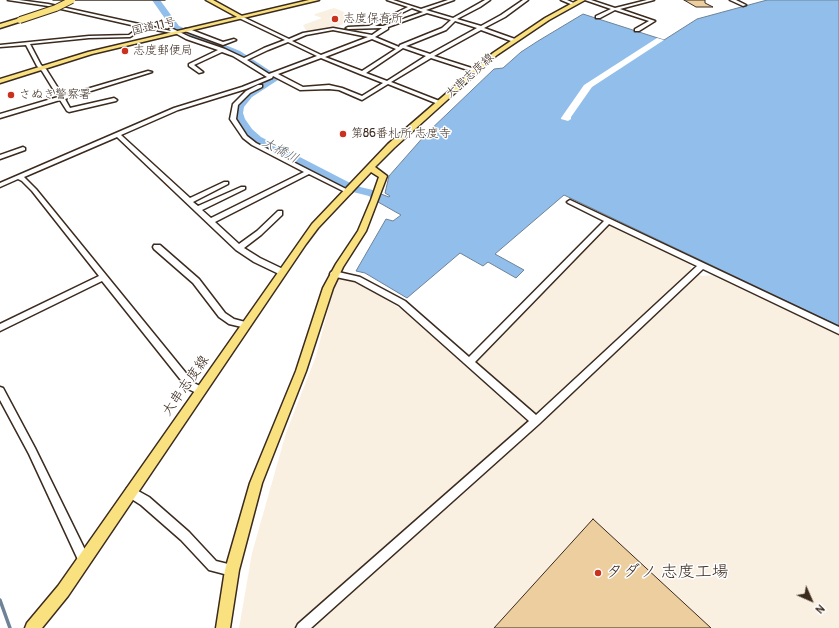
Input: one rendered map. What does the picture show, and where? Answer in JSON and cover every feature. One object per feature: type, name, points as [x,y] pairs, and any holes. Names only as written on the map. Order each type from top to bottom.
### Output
[{"type":"highway","name":"国道11号","points":[[0,81],[90,53],[316,0]]},
{"type":"main road","points":[[0,26],[56,8],[72,0]]},
{"type":"main road","points":[[209,0],[241,17]]},
{"type":"main road","name":"大串志度線","points":[[32,628],[63,591],[315,226],[351,190],[391,146],[476,71],[513,40],[560,10],[582,0]]},
{"type":"main road","points":[[223,628],[232,570],[256,483],[301,372],[328,288],[334,274],[362,231],[377,196],[383,176],[371,168]]},
{"type":"street","points":[[10,0],[48,5],[144,26],[179,31],[223,44],[234,40]]},
{"type":"street","points":[[389,0],[480,28],[513,40]]},
{"type":"street","points":[[421,10],[452,0]]},
{"type":"street","points":[[362,73],[401,48],[444,29],[451,24],[453,20],[488,0]]},
{"type":"street","points":[[179,31],[244,60],[270,77],[302,89],[329,87],[340,89],[362,98],[385,82],[507,14],[526,0]]},
{"type":"street","points":[[563,0],[574,4]]},
{"type":"street","points":[[588,0],[653,21],[637,30]]},
{"type":"street","points":[[598,17],[615,9],[652,0]]},
{"type":"street","points":[[732,0],[744,5]]},
{"type":"street","points":[[369,27],[412,7]]},
{"type":"street","points":[[244,60],[266,49],[305,34],[333,29],[384,27],[426,12]]},
{"type":"street","points":[[241,17],[321,57],[440,103]]},
{"type":"street","points":[[0,46],[89,37],[130,36],[144,26]]},
{"type":"street","points":[[0,185],[182,107],[244,88],[372,37],[386,28],[384,27]]},
{"type":"street","points":[[333,29],[372,37],[401,48],[476,71]]},
{"type":"street","points":[[28,44],[40,68],[44,70],[69,110],[114,100]]},
{"type":"street","points":[[201,72],[190,65],[223,50]]},
{"type":"street","points":[[0,116],[150,72]]},
{"type":"street","points":[[270,77],[268,81],[248,92],[235,105],[234,119],[245,137],[254,144],[308,172],[351,190]]},
{"type":"street","points":[[118,135],[239,248],[257,260],[282,272]]},
{"type":"street","points":[[0,157],[23,149]]},
{"type":"street","points":[[211,221],[308,172]]},
{"type":"street","points":[[19,177],[34,190],[191,386],[201,390]]},
{"type":"street","points":[[189,201],[226,183]]},
{"type":"street","points":[[198,209],[243,188]]},
{"type":"street","points":[[570,202],[839,331]]},
{"type":"street","points":[[239,248],[280,213]]},
{"type":"street","points":[[469,362],[608,221]]},
{"type":"street","points":[[158,247],[196,281],[222,315],[232,322],[246,325]]},
{"type":"street","points":[[302,628],[536,421],[702,266]]},
{"type":"street","points":[[334,274],[357,279],[402,303],[536,421]]},
{"type":"street","points":[[0,328],[103,277]]},
{"type":"street","points":[[0,391],[32,451],[84,560]]},
{"type":"street","points":[[131,492],[145,501],[185,536],[212,566],[232,570]]},
{"type":"shaded area","name":"志度保育所","points":[[334,8],[342,11],[347,17],[353,20],[331,29],[307,32],[303,25],[322,18],[314,15],[315,14]]},
{"type":"shaded area","points":[[609,226],[616,227],[690,263],[692,272],[702,276],[713,275],[839,335],[839,628],[239,628],[252,553],[286,433],[316,356],[336,279],[340,278],[360,283],[401,309],[470,367]]},
{"type":"water","points":[[767,0],[839,0],[839,326],[564,195],[495,254],[524,270],[516,278],[488,262],[483,266],[460,253],[407,298],[365,273],[356,271],[386,219],[393,221],[401,215],[378,202],[381,194],[390,196],[385,193],[389,176],[426,134],[494,69],[503,68],[521,52],[583,14],[664,40],[697,19]]},
{"type":"pier","points":[[657,38],[664,40],[592,87],[571,119],[568,121],[561,119],[584,85]]},
{"type":"building","points":[[684,0],[705,0],[705,3],[713,7],[696,7]]},
{"type":"building","name":"タダノ 志度工場","points":[[593,519],[711,628],[494,628]]},
{"type":"waterway","name":"大橋川","points":[[156,0],[176,28],[237,53],[275,78],[249,95],[239,106],[238,113],[240,119],[248,131],[257,139],[353,189],[373,193],[380,199]]},
{"type":"waterway","points":[[0,600],[10,628]]},
{"type":"railway","points":[[53,0],[165,0]]},
{"type":"place","name":"志度保育所","points":[[335,19]]},
{"type":"place","name":"志度郵便局","points":[[125,51]]},
{"type":"place","name":"さぬき警察署","points":[[11,95]]},
{"type":"place","name":"第86番札所 志度寺","points":[[343,134]]},
{"type":"place","name":"タダノ 志度工場","points":[[598,573]]}]
